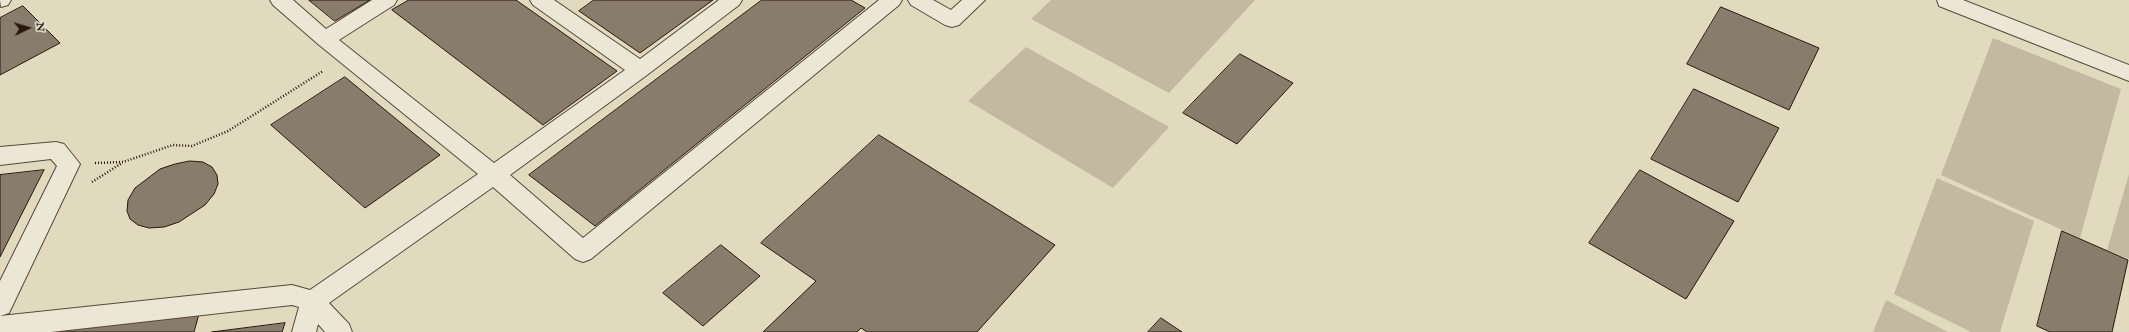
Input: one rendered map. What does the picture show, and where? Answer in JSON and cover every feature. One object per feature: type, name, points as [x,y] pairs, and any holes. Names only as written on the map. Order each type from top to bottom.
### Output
[{"type":"lane","points":[[280,0],[325,39],[494,175],[583,252],[892,0]]},
{"type":"lane","points":[[325,39],[387,0]]},
{"type":"lane","points":[[540,0],[640,70]]},
{"type":"lane","points":[[304,332],[313,301],[494,175],[640,70],[732,0]]},
{"type":"lane","points":[[918,0],[952,20],[975,0]]},
{"type":"lane","points":[[1946,1],[2129,73]]},
{"type":"lane","points":[[0,156],[56,150],[69,164],[0,306]]},
{"type":"lane","points":[[0,326],[292,295],[313,301],[340,332]]},
{"type":"path","points":[[69,164],[123,162],[173,145],[192,146],[228,131],[346,56]]},
{"type":"shaded area","points":[[1051,0],[1255,0],[1169,93],[1031,19]]},
{"type":"shaded area","points":[[1993,38],[2121,89],[2080,238],[1941,175]]},
{"type":"shaded area","points":[[1026,47],[1169,127],[1113,188],[968,101]]},
{"type":"shaded area","points":[[2129,174],[2129,259],[2107,250]]},
{"type":"shaded area","points":[[1937,178],[2034,221],[2000,332],[1971,332],[1894,294]]},
{"type":"shaded area","points":[[1886,300],[1948,332],[1873,332]]},
{"type":"building","points":[[309,0],[370,0],[335,21]]},
{"type":"building","points":[[409,0],[516,0],[617,71],[543,125],[392,10]]},
{"type":"building","points":[[594,0],[713,0],[640,53],[579,11]]},
{"type":"building","points":[[762,0],[851,0],[865,8],[595,226],[529,175]]},
{"type":"building","points":[[23,6],[60,43],[0,75],[0,18]]},
{"type":"building","points":[[1721,7],[1819,48],[1789,110],[1687,64]]},
{"type":"building","points":[[1240,54],[1293,83],[1237,144],[1183,113]]},
{"type":"building","points":[[345,77],[440,155],[365,208],[271,125]]},
{"type":"building","points":[[1694,89],[1779,128],[1738,202],[1651,159]]},
{"type":"building","points":[[879,135],[1055,245],[977,332],[867,332],[861,328],[857,332],[763,332],[816,281],[761,243]]},
{"type":"building","points":[[190,161],[203,162],[212,167],[217,175],[218,184],[214,194],[205,205],[179,222],[164,227],[149,228],[138,225],[130,219],[127,211],[128,200],[135,188],[160,169]]},
{"type":"building","points":[[44,170],[0,257],[0,175]]},
{"type":"building","points":[[1640,170],[1734,221],[1686,299],[1589,243]]},
{"type":"building","points":[[2062,231],[2128,260],[2112,332],[2050,332],[2037,326]]},
{"type":"building","points":[[721,245],[760,276],[703,326],[663,293]]},
{"type":"building","points":[[199,314],[194,332],[47,332]]},
{"type":"building","points":[[1161,318],[1182,332],[1148,332]]},
{"type":"building","points":[[285,323],[282,332],[212,332]]}]
